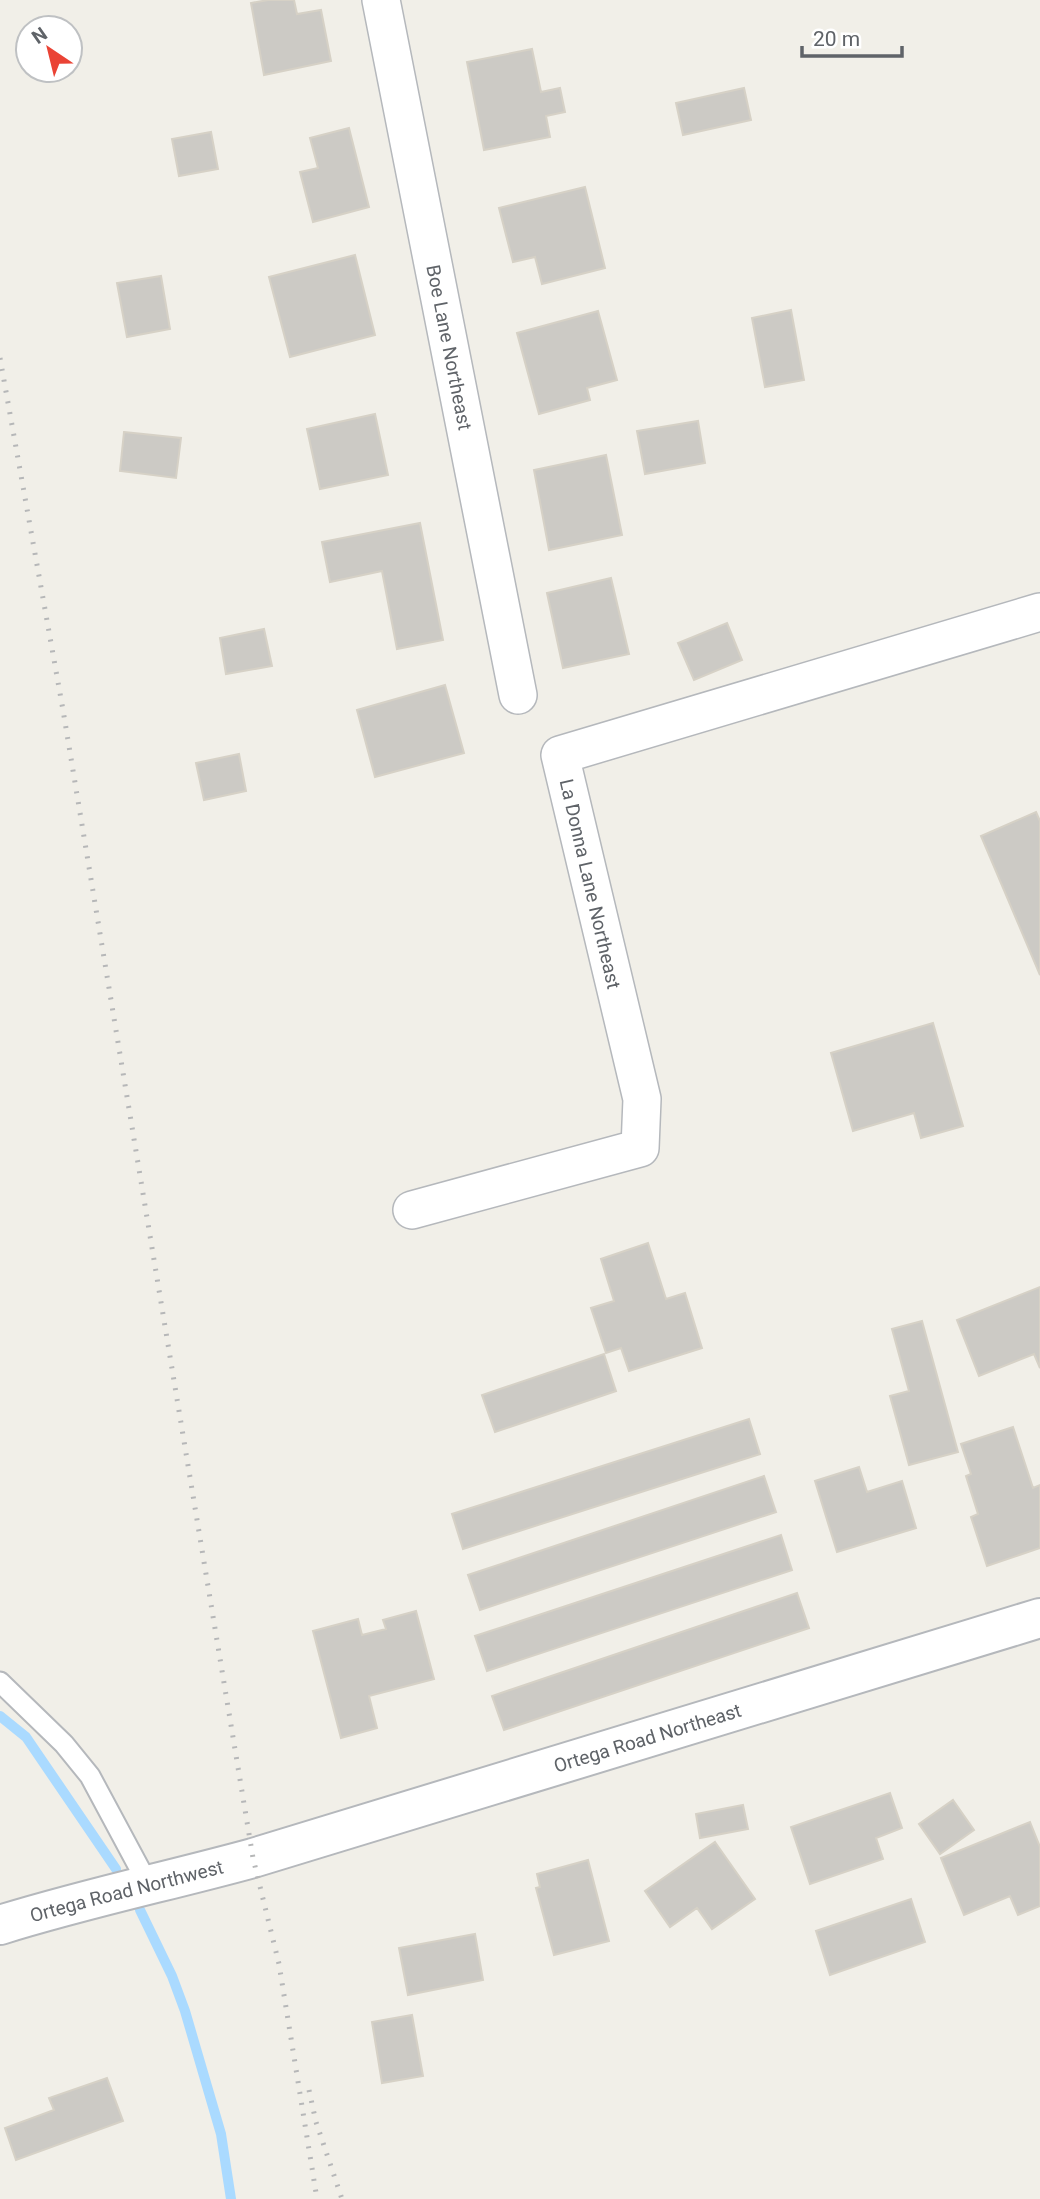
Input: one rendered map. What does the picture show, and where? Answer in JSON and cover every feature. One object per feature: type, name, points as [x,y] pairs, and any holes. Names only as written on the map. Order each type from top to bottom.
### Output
[{"type":"street","name":"Boe Lane Northeast","points":[[380,0],[518,695]]},
{"type":"street","name":"La Donna Lane Northeast","points":[[412,1210],[640,1148],[642,1099],[560,755],[1040,612]]},
{"type":"street","name":"Ortega Road Northeast","points":[[253,1858],[1040,1618]]},
{"type":"street","name":"Ortega Road Northwest","points":[[0,1925],[253,1858]]},
{"type":"lane","points":[[0,1682],[64,1744],[90,1776],[149,1886]]},
{"type":"building","points":[[294,0],[297,14],[321,10],[331,61],[264,75],[251,3]]},
{"type":"building","points":[[532,49],[541,92],[560,88],[565,112],[546,116],[550,137],[484,150],[467,62]]},
{"type":"building","points":[[744,88],[751,120],[683,135],[676,103]]},
{"type":"building","points":[[349,128],[369,207],[313,222],[300,172],[318,168],[310,138]]},
{"type":"building","points":[[211,132],[218,169],[179,176],[172,139]]},
{"type":"building","points":[[585,187],[605,268],[542,284],[535,257],[513,262],[499,208]]},
{"type":"building","points":[[355,255],[375,335],[290,357],[269,277]]},
{"type":"building","points":[[161,276],[170,329],[127,337],[117,283]]},
{"type":"building","points":[[791,310],[804,380],[765,387],[752,318]]},
{"type":"building","points":[[598,311],[617,380],[587,388],[590,400],[539,414],[517,333]]},
{"type":"building","points":[[375,414],[388,475],[320,489],[307,429]]},
{"type":"building","points":[[698,421],[705,463],[645,474],[637,431]]},
{"type":"building","points":[[124,432],[181,438],[176,478],[120,471]]},
{"type":"building","points":[[606,455],[622,535],[549,550],[534,470]]},
{"type":"building","points":[[420,523],[443,640],[397,649],[382,571],[330,582],[322,542]]},
{"type":"building","points":[[611,578],[629,654],[563,668],[547,593]]},
{"type":"building","points":[[727,623],[742,660],[694,680],[678,643]]},
{"type":"building","points":[[264,629],[272,666],[226,674],[220,638]]},
{"type":"building","points":[[445,685],[464,753],[375,777],[357,710]]},
{"type":"building","points":[[239,754],[246,791],[204,800],[196,763]]},
{"type":"building","points":[[1036,812],[1040,821],[1040,975],[981,836]]},
{"type":"building","points":[[933,1023],[963,1126],[921,1138],[914,1113],[853,1131],[831,1053]]},
{"type":"building","points":[[648,1243],[666,1299],[685,1293],[702,1348],[629,1371],[621,1348],[606,1353],[591,1308],[614,1301],[601,1259]]},
{"type":"building","points":[[1040,1287],[1040,1368],[1034,1354],[979,1376],[957,1320]]},
{"type":"building","points":[[922,1321],[958,1452],[909,1465],[890,1396],[909,1391],[892,1329]]},
{"type":"building","points":[[604,1354],[616,1391],[495,1432],[482,1395]]},
{"type":"building","points":[[749,1419],[760,1454],[463,1549],[452,1514]]},
{"type":"building","points":[[1013,1427],[1033,1488],[1040,1485],[1040,1548],[987,1566],[971,1517],[978,1514],[966,1476],[971,1474],[961,1444]]},
{"type":"building","points":[[859,1467],[867,1492],[902,1481],[916,1528],[837,1552],[815,1481]]},
{"type":"building","points":[[764,1476],[776,1512],[480,1610],[468,1575]]},
{"type":"building","points":[[781,1535],[792,1570],[487,1671],[475,1636]]},
{"type":"building","points":[[797,1593],[809,1628],[504,1730],[492,1696]]},
{"type":"building","points":[[416,1611],[434,1679],[369,1696],[377,1728],[341,1738],[313,1631],[358,1619],[362,1635],[386,1629],[383,1620]]},
{"type":"building","points":[[890,1793],[902,1828],[876,1838],[883,1859],[810,1884],[791,1827]]},
{"type":"building","points":[[953,1800],[974,1830],[940,1854],[919,1824]]},
{"type":"building","points":[[743,1805],[748,1829],[700,1838],[696,1814]]},
{"type":"building","points":[[1030,1822],[1040,1847],[1040,1906],[1018,1915],[1010,1896],[964,1915],[941,1858]]},
{"type":"building","points":[[715,1842],[755,1899],[712,1929],[697,1908],[670,1927],[645,1891]]},
{"type":"building","points":[[588,1860],[609,1941],[554,1955],[536,1888],[540,1887],[537,1874]]},
{"type":"building","points":[[911,1899],[925,1942],[830,1975],[816,1931]]},
{"type":"building","points":[[475,1934],[483,1980],[408,1995],[399,1948]]},
{"type":"building","points":[[412,2015],[423,2076],[382,2083],[372,2022]]},
{"type":"building","points":[[107,2078],[123,2121],[16,2160],[5,2128],[54,2110],[49,2098]]},
{"type":"waterway","points":[[0,1716],[26,1737],[116,1869]]},
{"type":"waterway","points":[[140,1910],[172,1976],[185,2011],[221,2134],[231,2199]]},
{"type":"railway","points":[[0,358],[63,710],[253,1858],[279,1964],[317,2199]]},
{"type":"railway","points":[[309,2090],[316,2122],[342,2199]]}]
